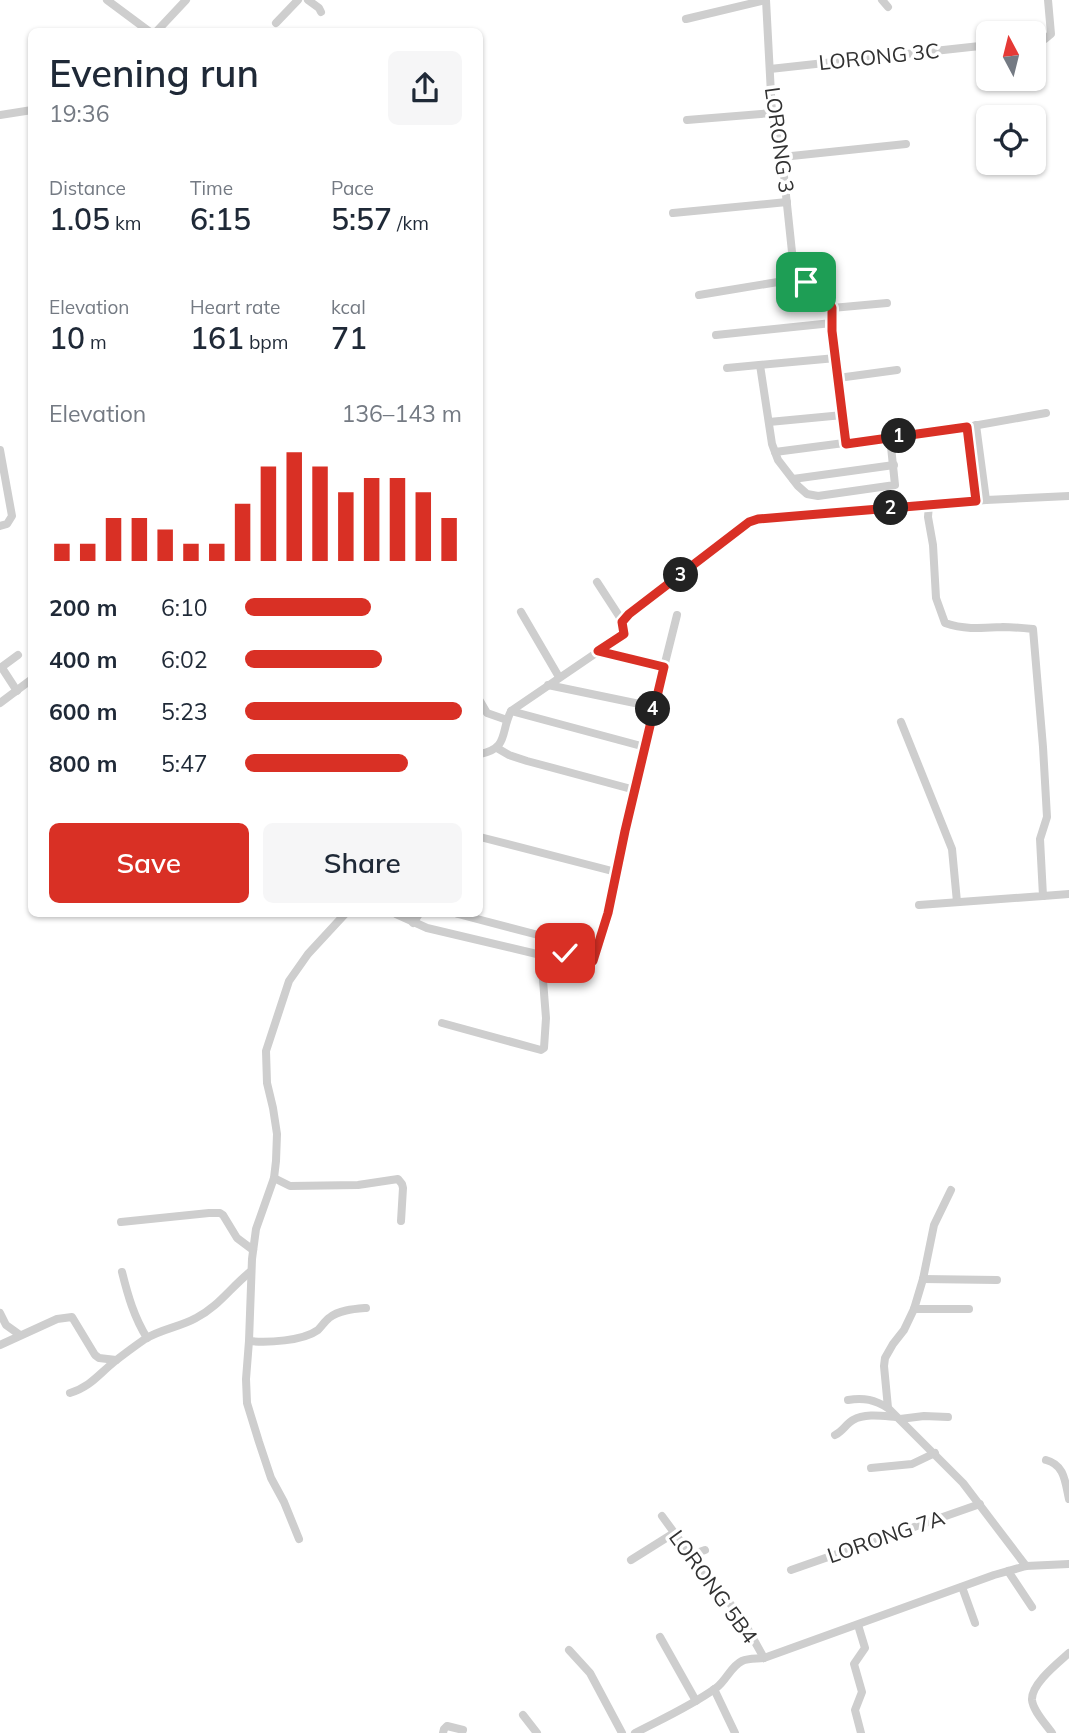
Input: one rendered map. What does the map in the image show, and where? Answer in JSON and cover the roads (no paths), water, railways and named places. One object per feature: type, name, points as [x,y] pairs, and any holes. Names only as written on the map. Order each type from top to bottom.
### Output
[{"type":"street","points":[[107,0],[145,28]]},
{"type":"street","points":[[276,23],[298,0]]},
{"type":"street","points":[[308,0],[321,12]]},
{"type":"street","points":[[686,19],[766,0]]},
{"type":"street","name":"LORONG 3","points":[[766,0],[772,114],[782,157],[796,279]]},
{"type":"street","points":[[1046,38],[1051,34],[1048,0]]},
{"type":"street","points":[[159,28],[183,1]]},
{"type":"street","name":"LORONG 3C","points":[[770,69],[976,46]]},
{"type":"street","points":[[0,115],[28,111]]},
{"type":"street","points":[[687,120],[772,114]]},
{"type":"street","points":[[782,157],[906,144]]},
{"type":"street","points":[[673,214],[788,202]]},
{"type":"street","points":[[699,295],[796,279],[816,286],[825,293],[832,308],[846,444]]},
{"type":"street","points":[[832,308],[887,303]]},
{"type":"street","points":[[716,335],[832,323]]},
{"type":"street","points":[[726,368],[836,358]]},
{"type":"street","points":[[760,365],[772,444],[778,460],[807,494],[818,496],[894,486],[896,483],[890,438]]},
{"type":"street","points":[[838,378],[897,370]]},
{"type":"street","points":[[775,452],[967,427],[1046,413]]},
{"type":"street","points":[[768,422],[843,415]]},
{"type":"street","points":[[976,425],[986,500]]},
{"type":"street","points":[[967,427],[976,501]]},
{"type":"street","points":[[0,450],[12,516],[7,524],[0,526]]},
{"type":"street","points":[[793,479],[894,465]]},
{"type":"street","points":[[622,622],[749,522],[758,519],[986,500],[1069,496]]},
{"type":"street","points":[[929,505],[936,598],[945,623],[958,628],[1032,629],[1047,817],[1040,839],[1043,896]]},
{"type":"street","points":[[483,753],[497,748],[511,711],[624,634],[622,622],[597,582]]},
{"type":"street","points":[[521,612],[559,677]]},
{"type":"street","points":[[402,917],[427,928],[541,954],[553,950],[593,961],[608,913],[653,707],[677,615]]},
{"type":"street","points":[[598,651],[664,667]]},
{"type":"street","points":[[17,691],[2,668],[18,655]]},
{"type":"street","points":[[0,704],[28,682]]},
{"type":"street","points":[[548,685],[653,707]]},
{"type":"street","points":[[483,706],[487,713],[507,720]]},
{"type":"street","points":[[511,711],[645,747]]},
{"type":"street","points":[[901,722],[952,849],[957,902]]},
{"type":"street","points":[[497,748],[527,761],[635,790]]},
{"type":"street","points":[[483,838],[616,872]]},
{"type":"street","points":[[919,905],[1069,894]]},
{"type":"street","points":[[299,1539],[285,1502],[271,1478],[247,1403],[250,1272],[256,1229],[274,1178],[276,1134],[274,1108],[267,1083],[266,1051],[289,981],[308,954],[342,917]]},
{"type":"street","points":[[413,923],[417,917]]},
{"type":"street","points":[[470,917],[596,950]]},
{"type":"street","points":[[442,1023],[520,1045],[541,1050],[544,1048],[546,1018],[541,954]]},
{"type":"street","points":[[274,1178],[290,1186],[358,1185],[398,1179],[403,1188],[401,1221]]},
{"type":"street","points":[[888,1408],[885,1358],[914,1310],[934,1225],[950,1190]]},
{"type":"street","points":[[121,1222],[220,1213],[237,1238],[253,1250]]},
{"type":"street","points":[[122,1272],[136,1321],[147,1338]]},
{"type":"street","points":[[70,1394],[92,1383],[116,1360],[147,1338],[195,1319],[214,1308],[250,1272]]},
{"type":"street","points":[[923,1279],[997,1280]]},
{"type":"street","points":[[249,1341],[262,1343],[307,1335],[318,1330],[330,1316],[351,1309],[366,1308]]},
{"type":"street","points":[[914,1310],[969,1309]]},
{"type":"street","points":[[0,1313],[6,1325],[20,1335]]},
{"type":"street","points":[[0,1345],[57,1319],[72,1317],[95,1355],[116,1360]]},
{"type":"street","points":[[848,1400],[875,1400],[888,1408],[963,1483],[1026,1566]]},
{"type":"street","points":[[835,1435],[851,1420],[876,1415],[898,1418],[948,1417]]},
{"type":"street","points":[[871,1468],[912,1464],[935,1454]]},
{"type":"street","points":[[1046,1460],[1058,1465],[1069,1499]]},
{"type":"street","name":"LORONG 7A","points":[[791,1570],[980,1504]]},
{"type":"street","name":"LORONG 5B4","points":[[662,1516],[745,1624],[764,1658]]},
{"type":"street","points":[[631,1560],[674,1533]]},
{"type":"street","points":[[691,1555],[705,1550]]},
{"type":"street","points":[[635,1733],[722,1684],[739,1663],[745,1660],[764,1658],[1008,1571],[1026,1566],[1069,1564]]},
{"type":"street","points":[[1008,1571],[1032,1607]]},
{"type":"street","points":[[962,1587],[975,1623]]},
{"type":"street","points":[[858,1625],[865,1648],[854,1664],[862,1692],[855,1710],[861,1733]]},
{"type":"street","points":[[660,1637],[696,1701]]},
{"type":"street","points":[[569,1650],[590,1673],[622,1733]]},
{"type":"street","points":[[1052,1733],[1034,1707],[1032,1699],[1041,1680],[1069,1653]]},
{"type":"street","points":[[714,1689],[736,1733]]},
{"type":"street","points":[[523,1715],[537,1733]]},
{"type":"street","points":[[443,1733],[447,1726],[463,1730]]}]
